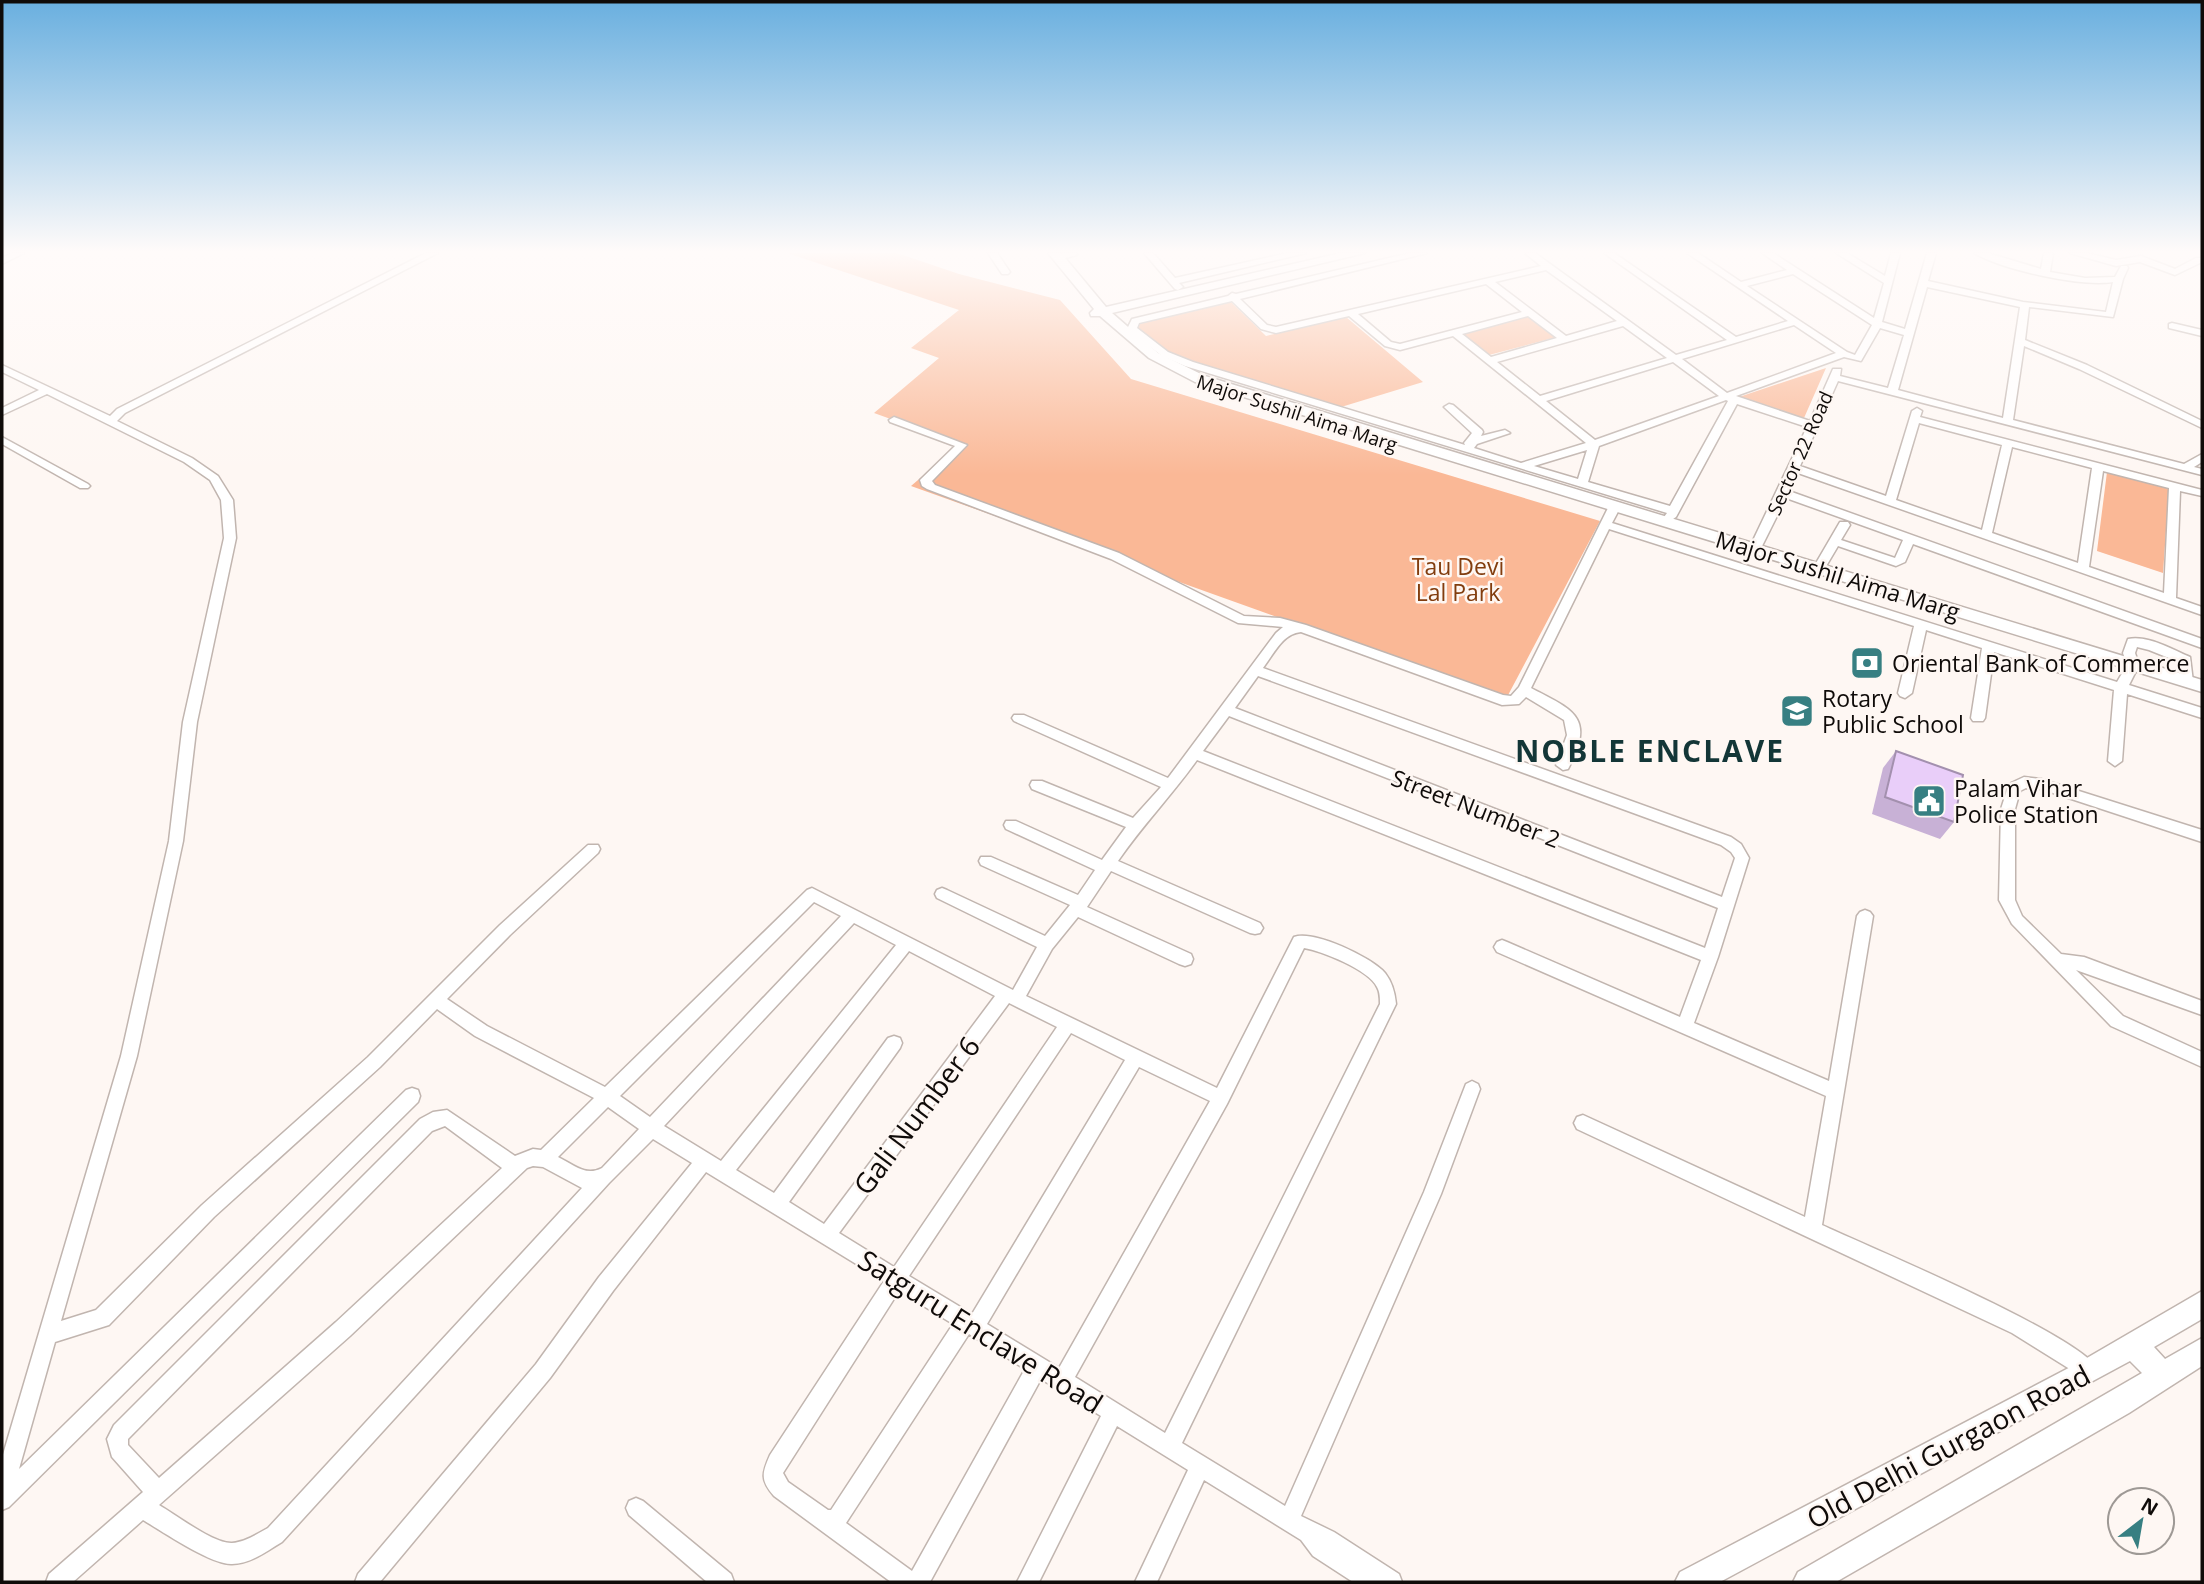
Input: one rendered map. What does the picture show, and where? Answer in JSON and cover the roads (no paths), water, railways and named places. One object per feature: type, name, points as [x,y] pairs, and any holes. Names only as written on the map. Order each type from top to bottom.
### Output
[{"type":"street","points":[[111,421],[121,411],[287,327]]},
{"type":"street","name":"Major Sushil Aima Marg","points":[[1106,327],[1140,357],[1172,373],[1363,436],[1458,463],[1470,452],[1615,506],[1670,516],[1754,551],[2194,684]]},
{"type":"street","points":[[1132,327],[1166,354],[1189,364],[1470,452],[1582,484],[1670,516],[1730,398]]},
{"type":"street","points":[[1264,327],[1271,330],[1285,327]]},
{"type":"street","points":[[1369,327],[1394,346],[1478,327]]},
{"type":"street","points":[[1548,327],[1564,340]]},
{"type":"street","points":[[1489,361],[1608,327]]},
{"type":"street","points":[[1632,327],[1730,398],[1813,425]]},
{"type":"street","points":[[1715,327],[1734,340]]},
{"type":"street","points":[[1538,400],[1778,327]]},
{"type":"street","points":[[1803,327],[1844,354],[1860,371],[1892,392],[2202,472]]},
{"type":"street","points":[[1860,371],[1876,327]]},
{"type":"street","points":[[1887,327],[1909,333]]},
{"type":"street","points":[[1892,392],[1911,327]]},
{"type":"street","points":[[2008,422],[2021,327]]},
{"type":"street","points":[[2175,327],[2202,334]]},
{"type":"street","points":[[1455,333],[1594,444]]},
{"type":"street","points":[[2019,341],[2083,367],[2202,425]]},
{"type":"street","points":[[1521,466],[1730,398],[1844,354]]},
{"type":"street","name":"Sector 22 Road","points":[[1754,551],[1795,468],[1844,354]]},
{"type":"street","points":[[2,368],[188,460],[214,478],[227,500],[230,538],[190,722],[176,841],[130,1056],[2,1492]]},
{"type":"street","points":[[1835,377],[1860,371]]},
{"type":"street","points":[[2,412],[47,390]]},
{"type":"street","points":[[1890,502],[1920,400]]},
{"type":"street","points":[[1449,407],[1476,429],[1470,452]]},
{"type":"street","points":[[1915,419],[2202,493]]},
{"type":"street","points":[[894,420],[962,445],[926,480],[926,484],[931,487],[1108,553],[1242,620],[1280,622],[1297,627],[1514,702],[1524,690],[1615,506]]},
{"type":"street","points":[[1470,452],[1505,433]]},
{"type":"street","points":[[2,440],[84,486]]},
{"type":"street","points":[[1986,535],[2008,443]]},
{"type":"street","points":[[1582,484],[1594,444]]},
{"type":"street","points":[[2185,468],[2202,457]]},
{"type":"street","points":[[2083,569],[2098,466]]},
{"type":"street","points":[[1795,468],[2202,611]]},
{"type":"street","points":[[2170,600],[2175,486]]},
{"type":"street","points":[[1783,493],[2202,644]]},
{"type":"street","points":[[1606,525],[2202,713]]},
{"type":"street","points":[[1818,570],[1844,525]]},
{"type":"street","points":[[1834,541],[1896,562],[1901,559],[1909,539]]},
{"type":"street","points":[[1892,614],[1896,594]]},
{"type":"street","points":[[1905,693],[1921,623]]},
{"type":"street","name":"Gali Number 6","points":[[826,1236],[1011,997],[1135,825],[1171,785],[1280,636],[1297,627]]},
{"type":"street","points":[[2115,761],[2121,687],[2133,665],[2129,653],[2132,642],[2152,646],[2185,660],[2194,684]]},
{"type":"street","points":[[1978,718],[1990,646]]},
{"type":"street","points":[[1255,670],[1726,841],[1736,848],[1742,858],[1684,1027]]},
{"type":"street","points":[[1524,690],[1569,716],[1575,724],[1576,738],[1563,765]]},
{"type":"street","name":"Street Number 2","points":[[1227,710],[1726,905]]},
{"type":"street","points":[[1019,718],[1171,785]]},
{"type":"street","points":[[1194,753],[1710,957]]},
{"type":"street","points":[[2202,836],[2041,784],[2024,782],[2014,788],[2007,817],[2007,900],[2017,919],[2117,1021],[2202,1060]]},
{"type":"street","points":[[1037,785],[1135,825]]},
{"type":"street","points":[[1011,825],[1255,928]]},
{"type":"street","points":[[49,1334],[102,1318],[208,1211],[374,1062],[505,930],[593,849]]},
{"type":"street","points":[[986,861],[1185,960]]},
{"type":"street","points":[[942,894],[1047,944]]},
{"type":"street","points":[[545,1158],[808,895],[816,895],[1011,997],[1221,1098]]},
{"type":"street","points":[[142,1507],[214,1550],[230,1554],[249,1549],[275,1535],[602,1179],[653,1129],[853,914]]},
{"type":"street","points":[[1812,1229],[1865,916]]},
{"type":"street","points":[[723,1172],[907,942]]},
{"type":"street","points":[[1062,1381],[1221,1098],[1299,942],[1313,942],[1377,975],[1388,993],[1388,1004],[1169,1447]]},
{"type":"street","points":[[1502,947],[1835,1092]]},
{"type":"street","points":[[2058,960],[2084,964],[2202,1008]]},
{"type":"street","name":"Satguru Enclave Road","points":[[436,1000],[481,1031],[606,1096],[704,1161],[1308,1532],[1327,1539],[1391,1582]]},
{"type":"street","points":[[909,1582],[781,1489],[773,1473],[784,1450],[896,1279],[1068,1024]]},
{"type":"street","points":[[776,1205],[894,1044]]},
{"type":"street","points":[[825,1520],[836,1521],[844,1512],[971,1325],[1136,1057]]},
{"type":"street","points":[[1289,1520],[1432,1194],[1472,1089]]},
{"type":"street","points":[[2,1500],[412,1096]]},
{"type":"street","points":[[158,1493],[120,1450],[117,1438],[121,1432],[426,1125],[433,1120],[447,1118],[516,1167]]},
{"type":"street","points":[[1583,1123],[2038,1335],[2089,1371]]},
{"type":"street","points":[[57,1582],[343,1329],[529,1157],[545,1158],[585,1181],[602,1179]]},
{"type":"street","points":[[366,1582],[543,1371],[606,1284],[704,1161]]},
{"type":"street","name":"Old Delhi Gurgaon Road","points":[[1690,1582],[2089,1371],[2202,1304]]},
{"type":"street","points":[[2132,1344],[2163,1376]]},
{"type":"street","name":"Old Delhi Gurgaon Road","points":[[1808,1582],[2202,1351]]},
{"type":"street","points":[[918,1582],[1038,1366]]},
{"type":"street","points":[[1028,1582],[1113,1413]]},
{"type":"street","points":[[1146,1582],[1200,1466]]},
{"type":"street","points":[[636,1508],[723,1582]]},
{"type":"street","name":"Satguru Enclave Road","points":[[1308,1532],[1321,1548],[1371,1582]]},
{"type":"place","name":"Oriental Bank of Commerce","points":[[1867,663]]},
{"type":"place","name":"Rotary Public School","points":[[1797,711]]},
{"type":"place","name":"Palam Vihar Police Station","points":[[1929,801]]},
{"type":"district","name":"NOBLE ENCLAVE","points":[[1650,750]]},
{"type":"park label","name":"Tau Devi Lal Park","points":[[1458,579]]}]
